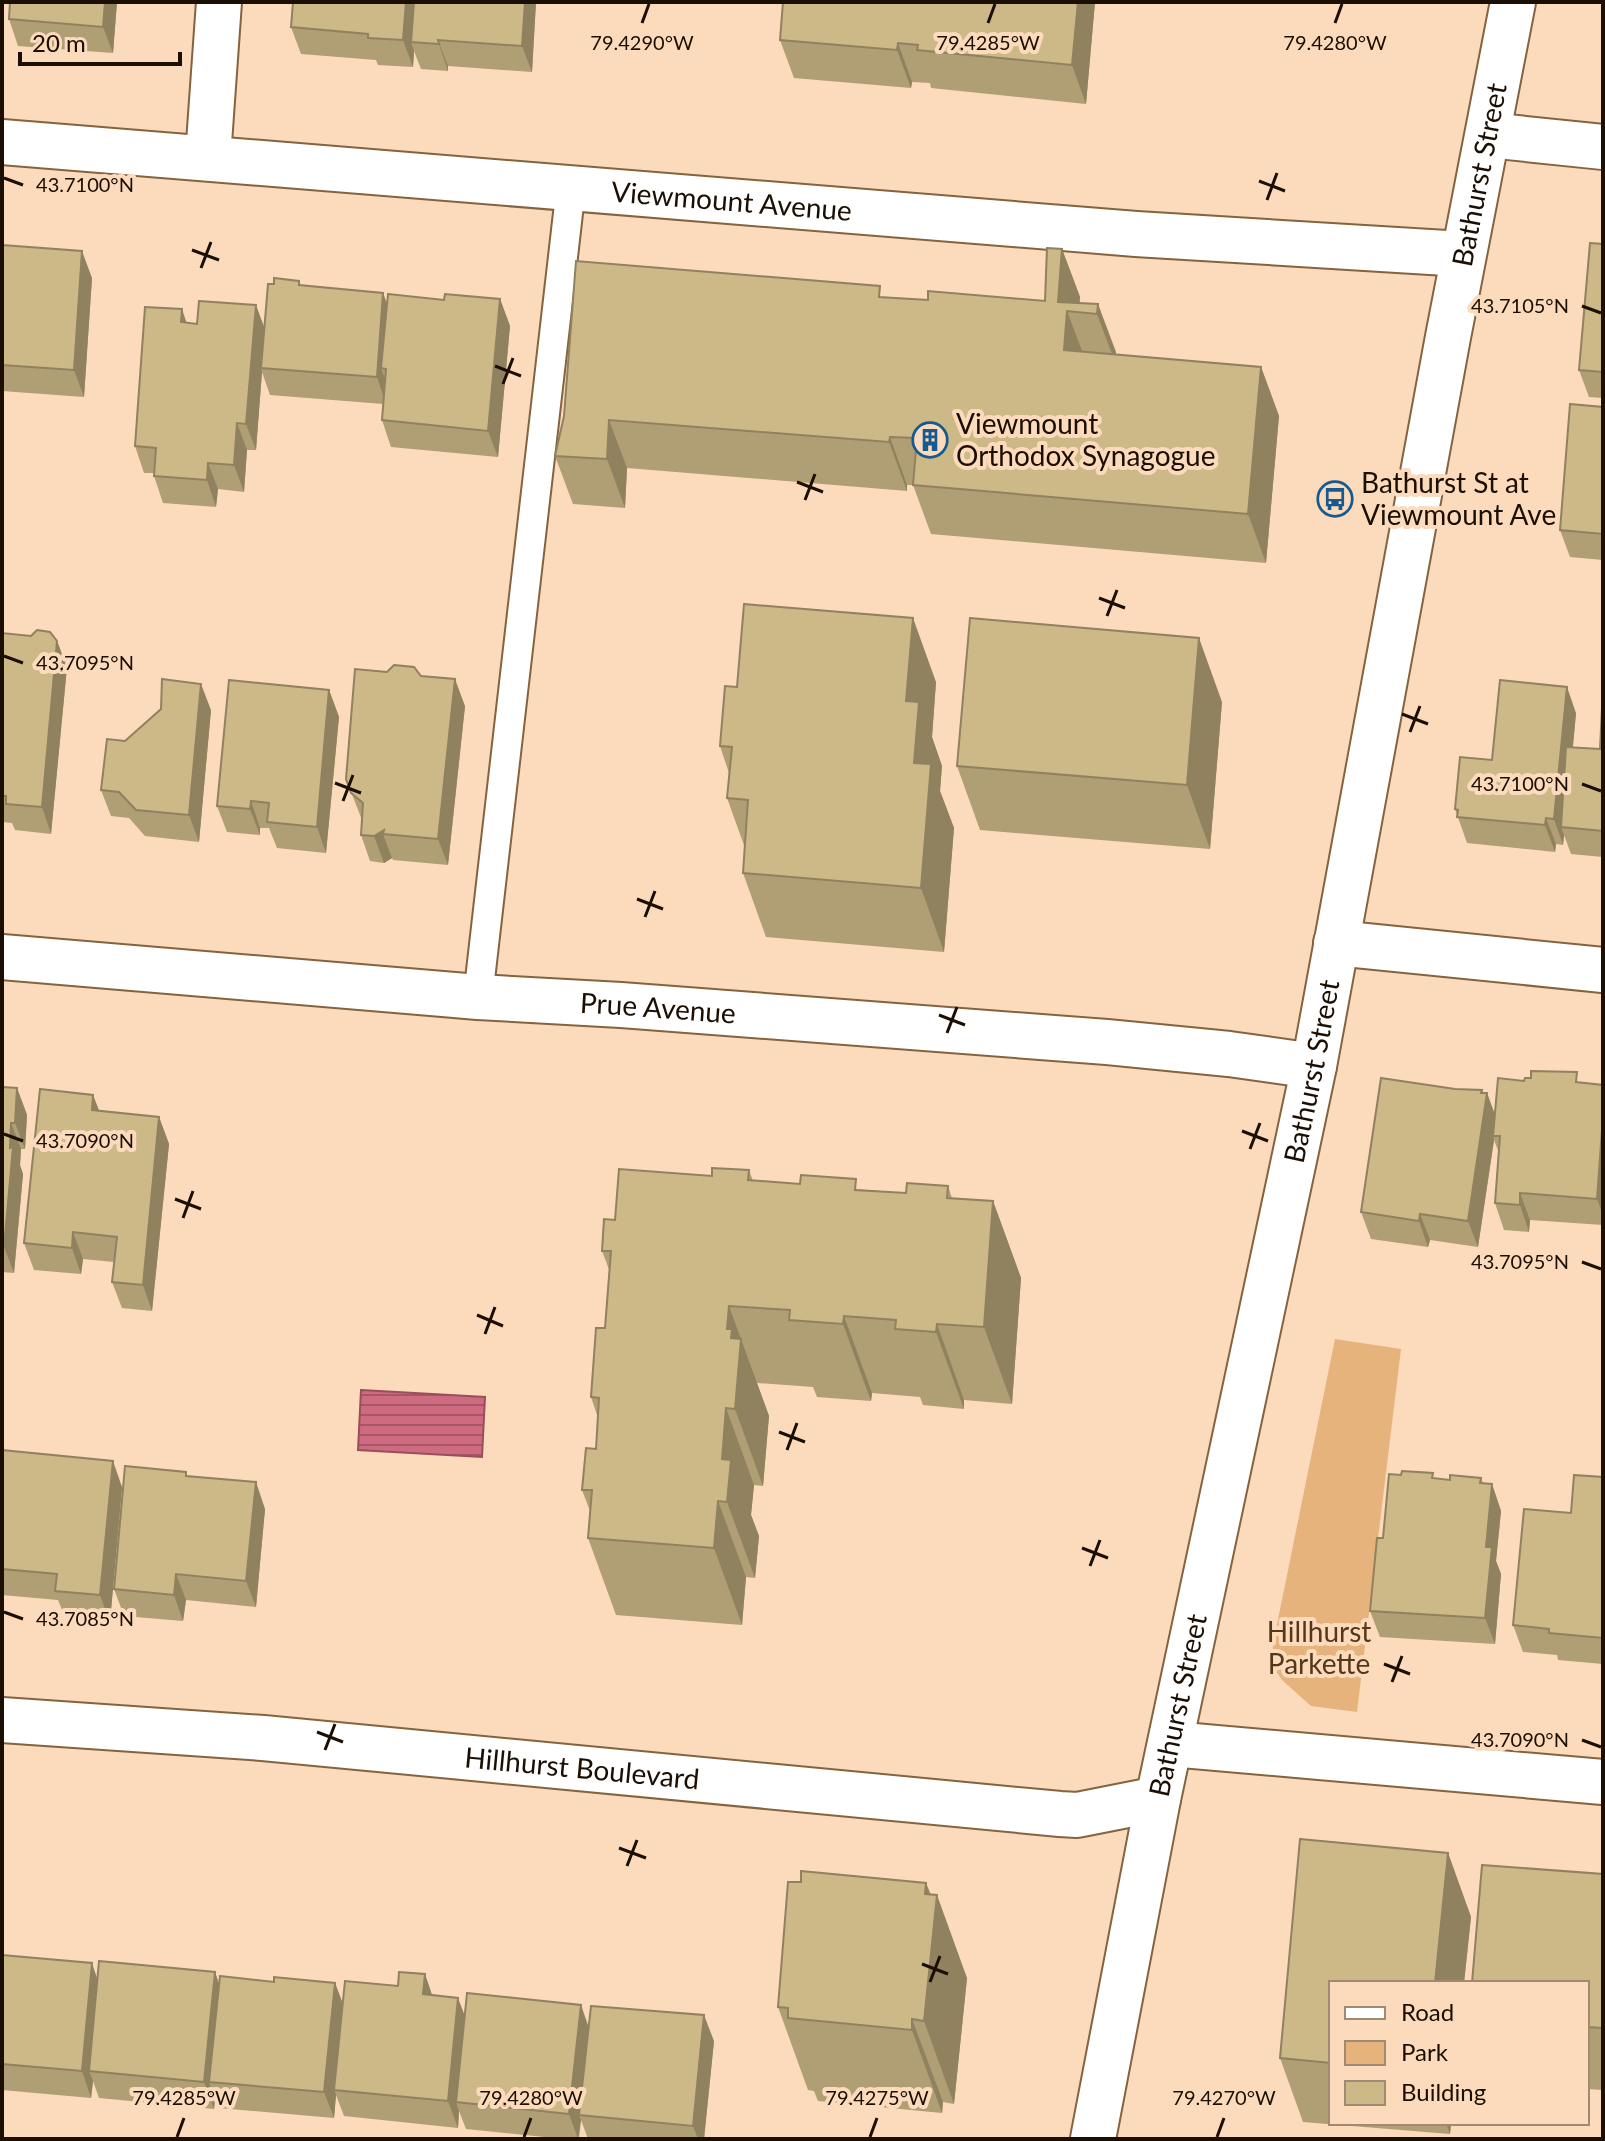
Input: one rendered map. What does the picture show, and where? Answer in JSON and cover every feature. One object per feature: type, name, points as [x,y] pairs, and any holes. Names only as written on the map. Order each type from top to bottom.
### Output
[{"type":"street","points":[[208,157],[219,2]]},
{"type":"street","name":"Bathurst Street","points":[[1093,2139],[1158,1799],[1314,1066],[1463,254],[1513,2]]},
{"type":"street","points":[[1488,135],[1603,147]]},
{"type":"street","name":"Viewmount Avenue","points":[[2,142],[1136,234],[1463,254]]},
{"type":"street","points":[[1336,943],[1430,955],[1603,970]]},
{"type":"street","name":"Prue Avenue","points":[[2,957],[478,997],[1107,1042],[1314,1066]]},
{"type":"street","name":"Hillhurst Boulevard","points":[[2,1720],[263,1738],[1060,1814],[1077,1815],[1158,1799]]},
{"type":"street","points":[[1171,1744],[1603,1782]]},
{"type":"lane","points":[[478,997],[571,187]]},
{"type":"green space","name":"Hillhurst Parkette","points":[[1335,1339],[1401,1349],[1357,1712],[1311,1706],[1282,1680],[1272,1665],[1273,1644]]},
{"type":"shaded area","points":[[361,1390],[485,1397],[482,1457],[358,1450]]},
{"type":"building","points":[[10,2],[105,2],[103,27],[9,19]]},
{"type":"building","points":[[293,2],[406,2],[403,40],[291,27]]},
{"type":"building","points":[[414,2],[525,2],[522,46],[438,40],[439,44],[411,42]]},
{"type":"building","points":[[783,2],[1078,2],[1072,65],[917,50],[918,45],[898,43],[897,50],[780,40]]},
{"type":"building","points":[[1590,243],[1603,244],[1603,372],[1579,370]]},
{"type":"building","points":[[2,245],[82,251],[74,370],[2,365]]},
{"type":"building","name":"Viewmount Orthodox Synagogue","points":[[1047,248],[1062,249],[1058,302],[1098,304],[1097,314],[1067,311],[1064,350],[1261,367],[1248,514],[913,485],[917,438],[890,437],[889,442],[609,420],[607,459],[555,456],[564,416],[576,261],[880,286],[879,297],[928,300],[928,291],[1045,301]]},
{"type":"building","points":[[274,278],[299,281],[299,285],[383,293],[377,377],[261,368],[268,284],[274,284]]},
{"type":"building","points":[[388,294],[444,300],[445,294],[500,299],[488,431],[382,420],[386,369],[381,368]]},
{"type":"building","points":[[199,301],[256,305],[246,424],[237,423],[234,465],[208,463],[207,480],[154,476],[156,448],[135,446],[145,307],[182,309],[181,322],[197,324]]},
{"type":"building","points":[[1570,404],[1603,407],[1603,534],[1560,530]]},
{"type":"building","points":[[744,604],[913,618],[906,701],[919,702],[914,763],[931,764],[921,888],[743,873],[748,800],[727,798],[732,747],[720,746],[725,686],[737,687]]},
{"type":"building","points":[[970,618],[1199,638],[1187,785],[957,766]]},
{"type":"building","points":[[37,630],[50,632],[57,641],[42,807],[6,804],[6,796],[2,796],[2,633],[31,636]]},
{"type":"building","points":[[394,665],[414,667],[421,676],[455,679],[438,839],[383,834],[384,830],[374,836],[361,835],[363,803],[351,793],[346,779],[355,669],[387,672]]},
{"type":"building","points":[[162,679],[201,684],[189,815],[136,810],[119,792],[101,790],[107,739],[125,741],[161,709]]},
{"type":"building","points":[[229,680],[329,690],[317,827],[267,822],[269,803],[251,801],[250,809],[217,806]]},
{"type":"building","points":[[1500,680],[1567,687],[1554,819],[1546,818],[1545,825],[1457,817],[1460,757],[1492,760]]},
{"type":"building","points":[[1603,688],[1603,831],[1561,827],[1566,747],[1600,749]]},
{"type":"building","points":[[1531,1071],[1577,1072],[1576,1082],[1603,1085],[1597,1199],[1520,1193],[1520,1205],[1495,1203],[1500,1136],[1493,1136],[1498,1078],[1524,1081],[1531,1078]]},
{"type":"building","points":[[1381,1078],[1487,1093],[1468,1221],[1420,1214],[1419,1221],[1361,1212]]},
{"type":"building","points":[[2,1087],[17,1088],[15,1123],[11,1123],[10,1148],[13,1147],[4,1247],[2,1247]]},
{"type":"building","points":[[40,1089],[93,1095],[92,1110],[159,1117],[143,1285],[112,1282],[117,1237],[73,1232],[72,1248],[24,1243]]},
{"type":"building","points":[[712,1168],[749,1170],[748,1180],[800,1184],[801,1175],[856,1179],[855,1190],[906,1193],[907,1183],[948,1186],[947,1198],[993,1201],[984,1327],[937,1324],[936,1332],[895,1329],[896,1320],[844,1316],[843,1324],[789,1320],[790,1310],[729,1306],[727,1329],[732,1329],[731,1338],[741,1339],[735,1409],[726,1408],[722,1459],[731,1460],[727,1502],[718,1501],[714,1548],[588,1538],[592,1490],[582,1490],[586,1448],[596,1449],[599,1398],[591,1397],[596,1328],[605,1328],[611,1251],[602,1251],[604,1219],[615,1220],[619,1169],[712,1176]]},
{"type":"building","points":[[2,1450],[113,1461],[100,1595],[55,1591],[57,1574],[2,1569]]},
{"type":"building","points":[[125,1466],[186,1472],[186,1476],[256,1482],[246,1581],[176,1574],[174,1595],[114,1589]]},
{"type":"building","points":[[1402,1471],[1433,1473],[1432,1478],[1450,1480],[1450,1475],[1481,1478],[1480,1483],[1492,1484],[1486,1547],[1492,1547],[1485,1618],[1370,1611],[1377,1538],[1383,1538],[1389,1474],[1401,1475]]},
{"type":"building","points":[[1574,1475],[1603,1477],[1603,1638],[1549,1633],[1549,1629],[1513,1625],[1524,1509],[1571,1513]]},
{"type":"building","points":[[1300,1839],[1448,1853],[1435,1981],[1329,1981],[1329,2063],[1280,2058]]},
{"type":"building","points":[[1482,1865],[1603,1874],[1603,2028],[1589,2027],[1589,1981],[1472,1981]]},
{"type":"building","points":[[801,1871],[926,1883],[925,1894],[937,1895],[924,2021],[912,2019],[912,2030],[788,2018],[788,2008],[778,2007],[788,1882],[801,1882]]},
{"type":"building","points":[[2,1955],[92,1963],[82,2071],[2,2064]]},
{"type":"building","points":[[99,1961],[215,1972],[204,2082],[89,2071]]},
{"type":"building","points":[[399,1972],[425,1974],[423,1994],[458,1998],[448,2101],[334,2090],[345,1981],[398,1986]]},
{"type":"building","points":[[220,1976],[274,1982],[274,1977],[335,1983],[324,2092],[209,2082]]},
{"type":"building","points":[[467,1993],[581,2005],[569,2114],[456,2102]]},
{"type":"building","points":[[591,2006],[704,2015],[693,2126],[579,2115]]},
{"type":"place","name":"Viewmount Orthodox Synagogue","points":[[930,440]]},
{"type":"place","name":"Bathurst St at Viewmount Ave","points":[[1335,499]]}]
